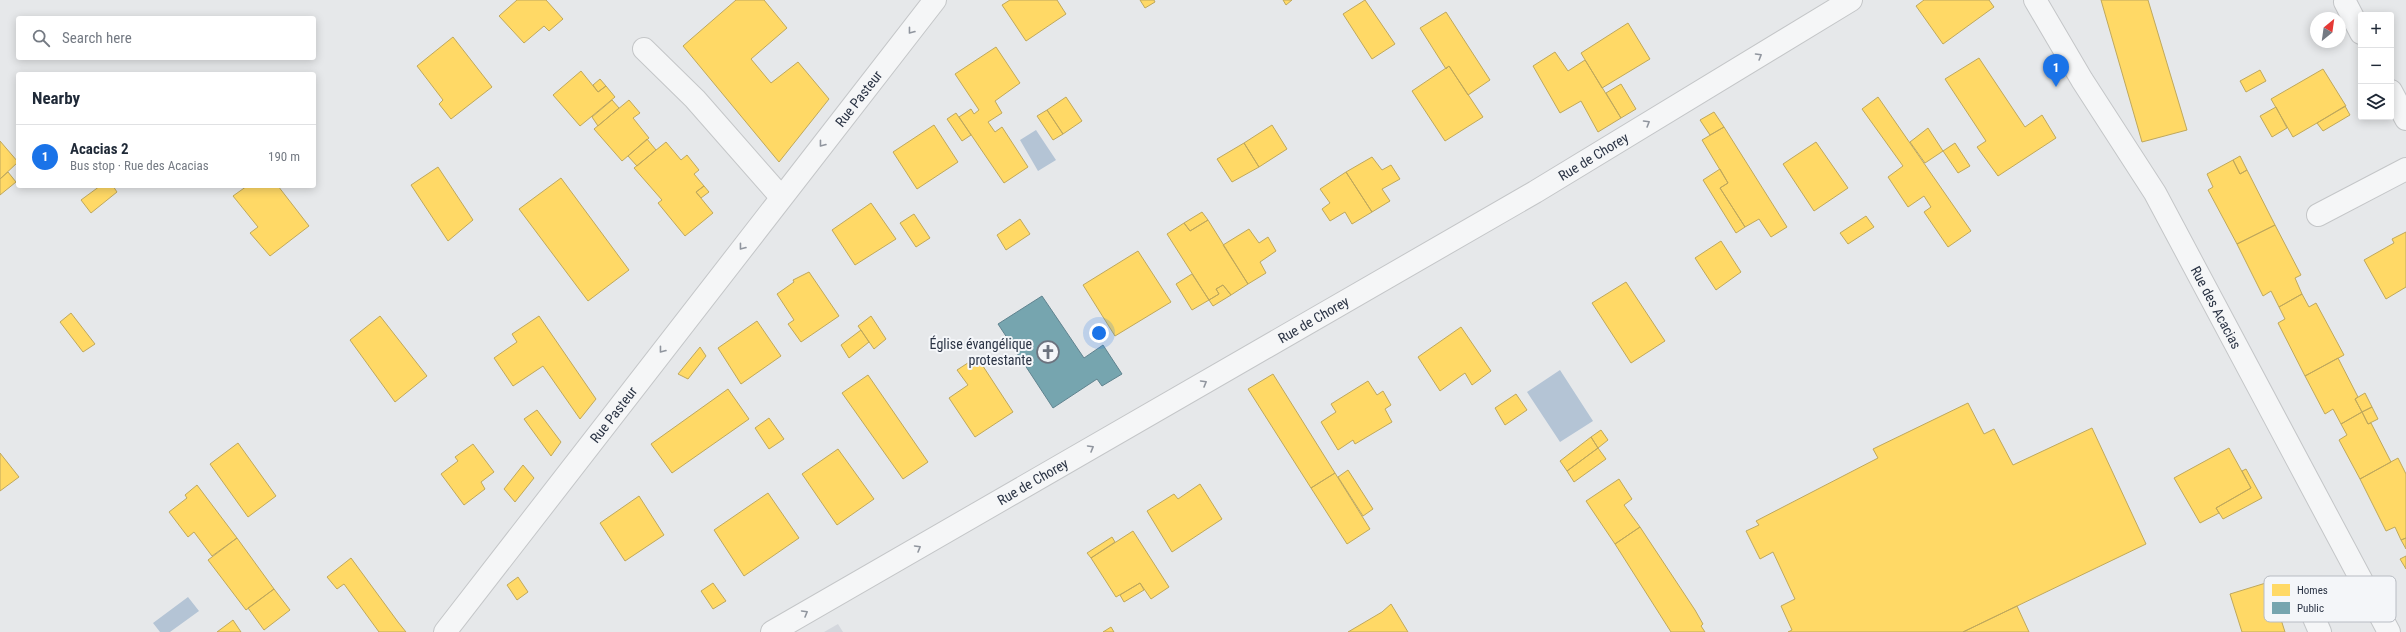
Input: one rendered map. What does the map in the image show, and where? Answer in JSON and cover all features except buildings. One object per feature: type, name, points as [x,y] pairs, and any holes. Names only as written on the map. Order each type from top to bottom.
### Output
[{"type":"street","name":"Rue Pasteur","points":[[445,632],[935,0]]},
{"type":"street","name":"Rue de Chorey","points":[[772,632],[1534,192],[1852,0]]},
{"type":"street","name":"Rue des Acacias","points":[[2035,0],[2082,80],[2155,193],[2353,576]]},
{"type":"street","points":[[2345,2],[2358,28]]},
{"type":"street","points":[[644,49],[695,99],[782,197]]},
{"type":"street","points":[[2394,97],[2406,119]]},
{"type":"street","points":[[2318,215],[2406,169]]},
{"type":"street","points":[[2316,622],[2320,632]]},
{"type":"shaded area","points":[[838,624],[843,632],[824,632]]},
{"type":"water","points":[[1036,130],[1056,160],[1038,171],[1020,140]]},
{"type":"water","points":[[1560,370],[1593,421],[1560,442],[1527,392]]},
{"type":"water","points":[[188,597],[199,611],[170,632],[160,632],[153,623]]},
{"type":"place","name":"Acacias 2","points":[[2056,87]]},
{"type":"place","name":"Église évangélique protestante","points":[[1048,352]]}]
